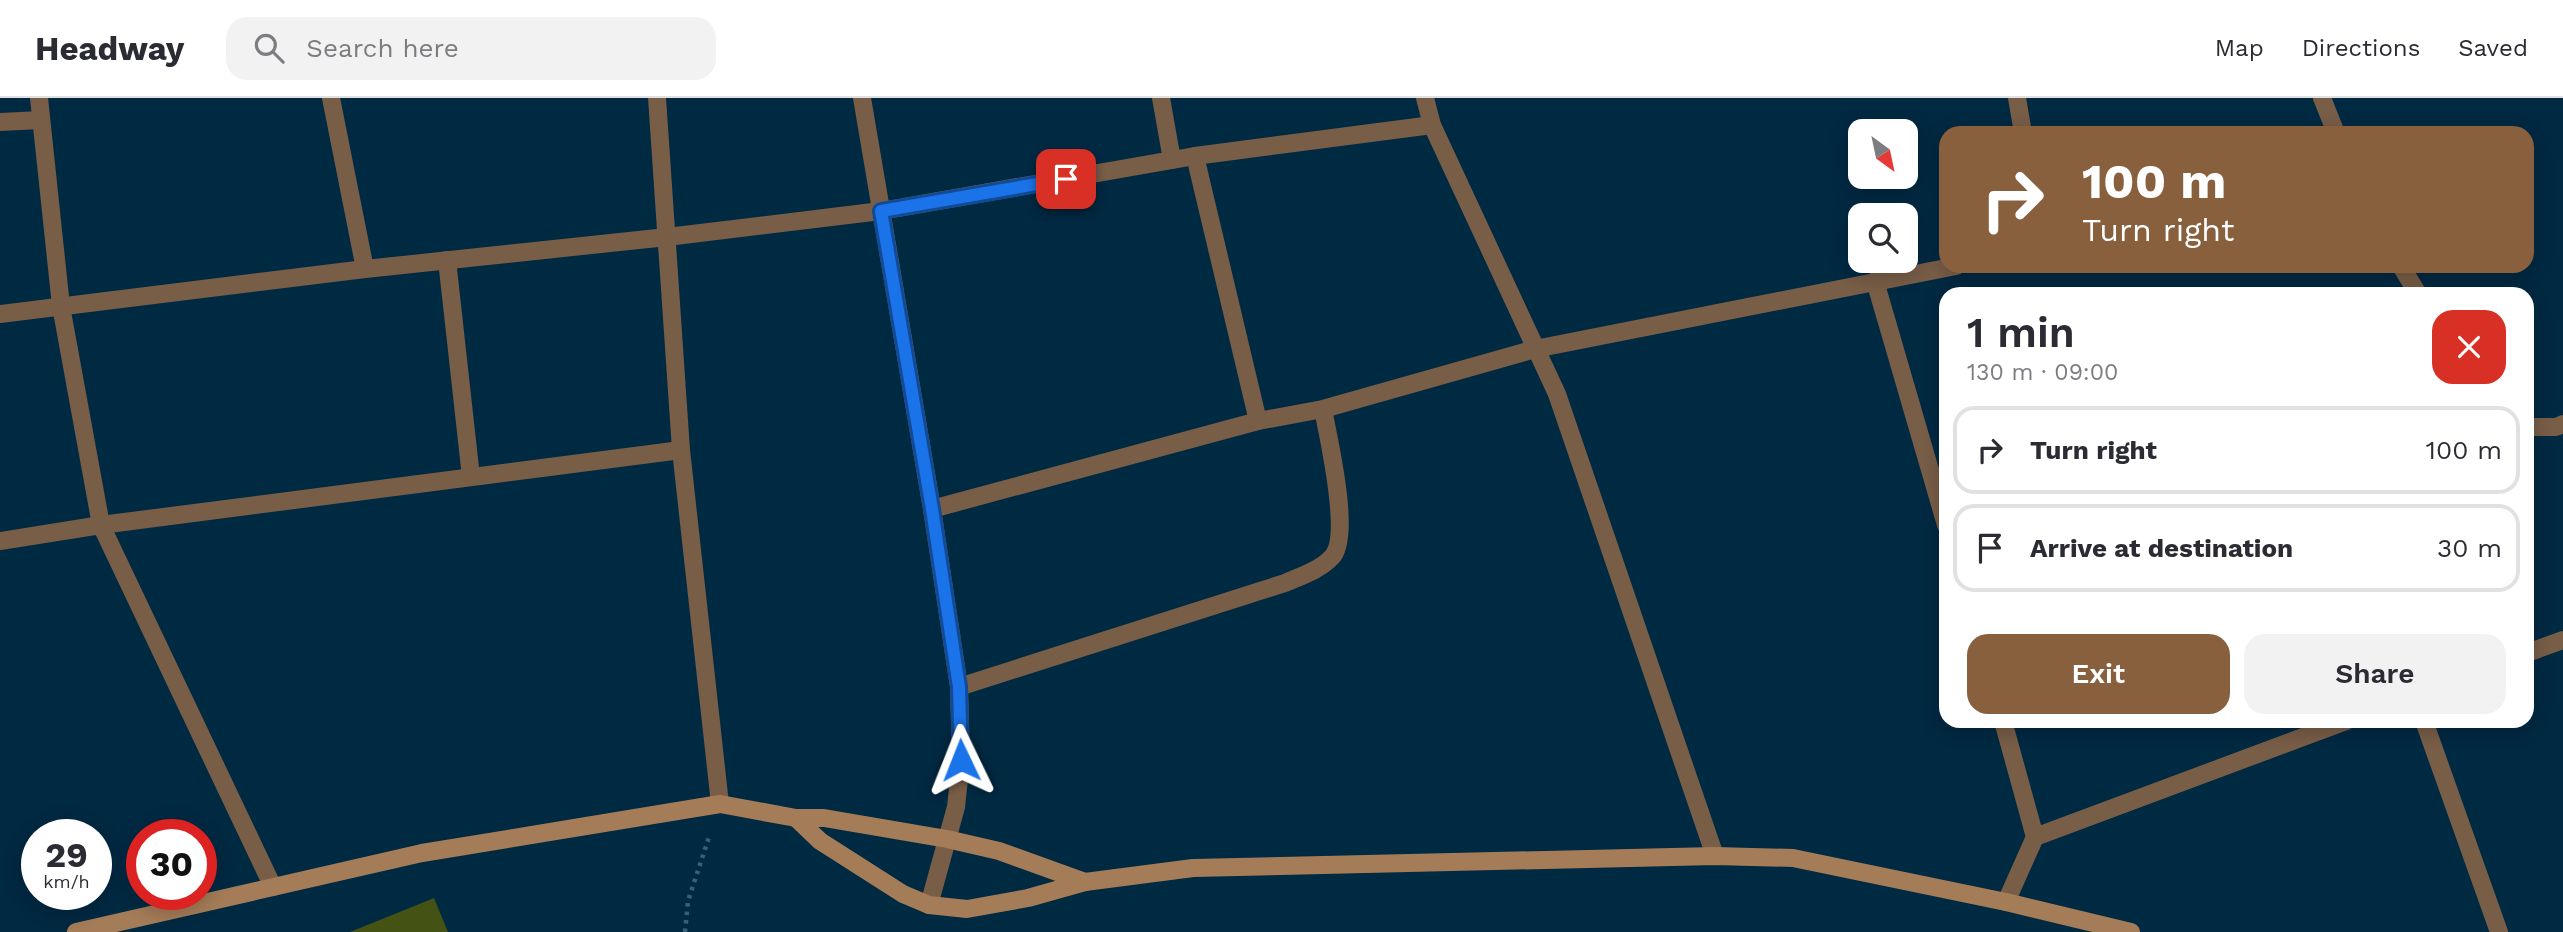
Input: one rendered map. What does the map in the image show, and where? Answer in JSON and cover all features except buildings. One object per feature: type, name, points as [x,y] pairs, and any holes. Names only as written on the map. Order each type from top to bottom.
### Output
[{"type":"street","points":[[38,98],[61,306],[101,525],[273,887]]},
{"type":"street","points":[[331,98],[365,269]]},
{"type":"street","points":[[657,98],[681,450],[720,804]]},
{"type":"street","points":[[862,98],[932,509],[959,687],[961,760],[956,807],[929,905]]},
{"type":"street","points":[[1161,98],[1172,160]]},
{"type":"street","points":[[1425,98],[1432,125],[1557,394],[1715,856]]},
{"type":"street","points":[[2017,98],[2022,126]]},
{"type":"street","points":[[2322,98],[2333,126]]},
{"type":"street","points":[[0,122],[41,120]]},
{"type":"street","points":[[0,314],[365,269],[881,211],[1195,156],[1432,125]]},
{"type":"street","points":[[1195,156],[1258,421]]},
{"type":"street","points":[[447,260],[471,477]]},
{"type":"street","points":[[932,509],[1258,421],[1323,408],[1535,349],[1939,269]]},
{"type":"street","points":[[1875,281],[1939,500]]},
{"type":"street","points":[[959,687],[1285,583],[1326,562],[1335,555],[1340,534],[1340,506],[1323,408]]},
{"type":"street","points":[[2534,427],[2557,427],[2563,424]]},
{"type":"street","points":[[0,541],[101,525],[681,450]]},
{"type":"street","points":[[2534,650],[2563,640]]},
{"type":"street","points":[[2005,728],[2035,837],[2006,902]]},
{"type":"street","points":[[2035,837],[2327,728]]},
{"type":"street","points":[[2426,728],[2499,932]]},
{"type":"street","points":[[76,932],[422,853],[720,804],[796,818],[824,818],[947,838],[999,851],[1085,882]]},
{"type":"street","points":[[796,818],[820,841],[903,894],[929,905],[967,909],[1028,898],[1085,882],[1193,868],[1715,856],[1793,858],[2006,902],[2131,932]]},
{"type":"path","points":[[685,932],[688,901],[720,804]]},
{"type":"green space","points":[[434,898],[448,932],[350,932]]},
{"type":"route","points":[[961,760],[959,687],[932,509],[881,211],[1066,179]]}]
